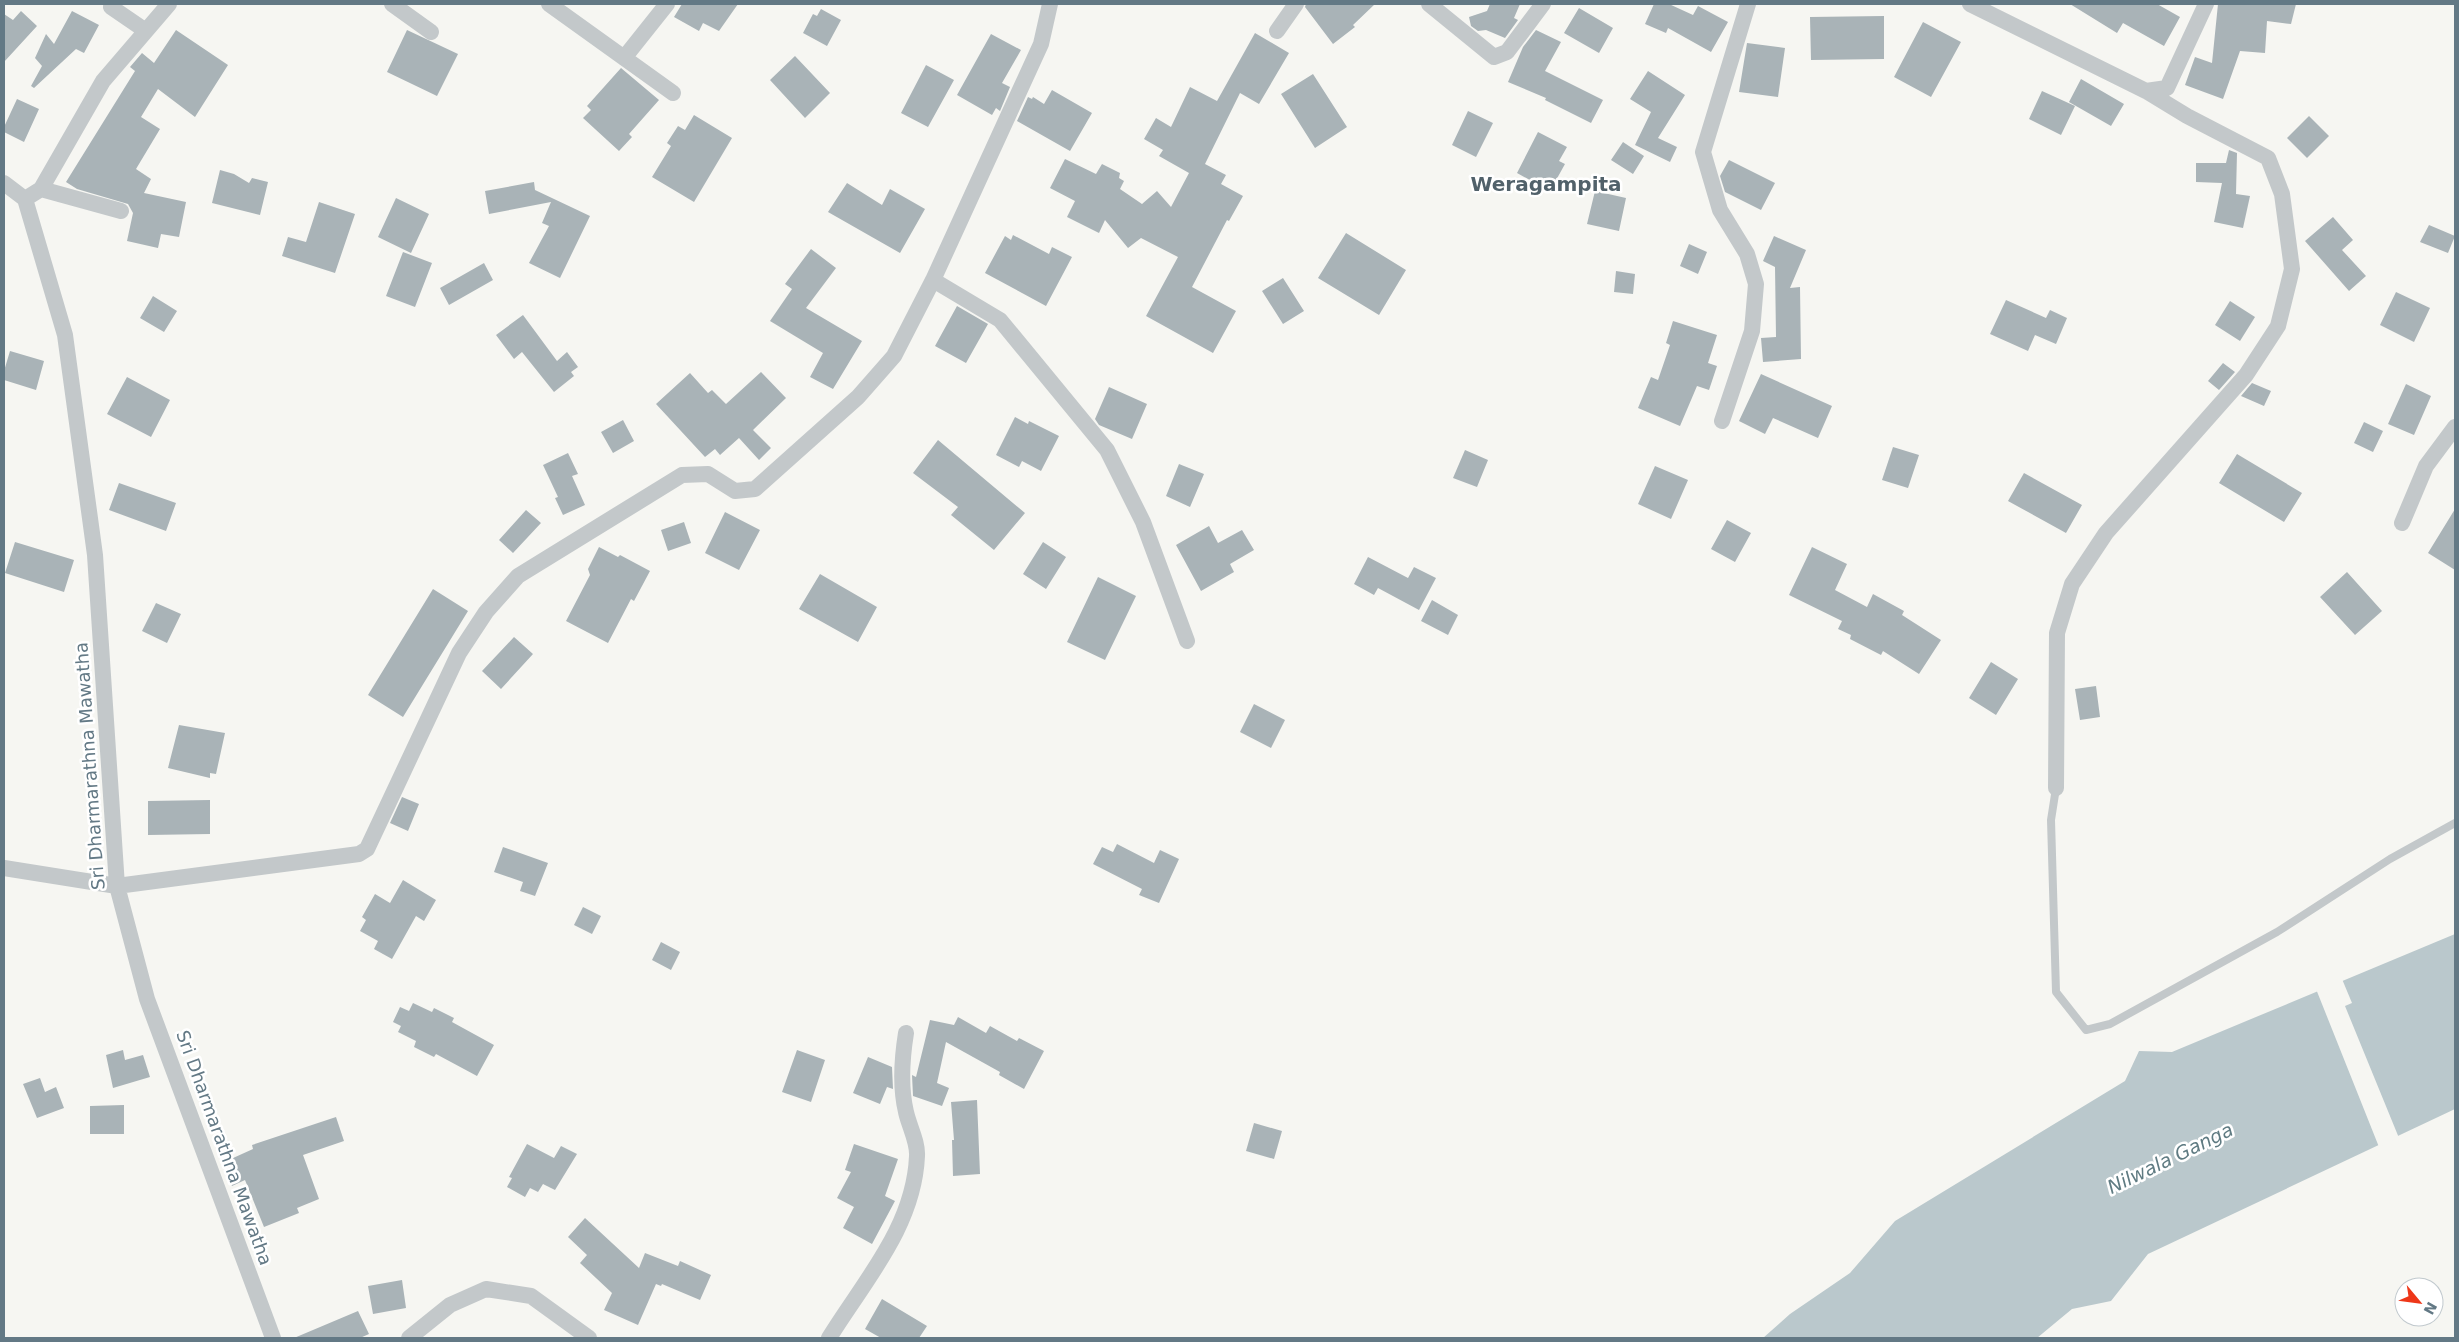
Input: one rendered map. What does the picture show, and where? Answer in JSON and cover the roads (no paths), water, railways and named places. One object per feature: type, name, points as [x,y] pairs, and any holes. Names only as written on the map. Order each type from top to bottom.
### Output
[{"type":"street","points":[[4,183],[25,199],[41,189],[103,81],[169,4]]},
{"type":"street","points":[[392,4],[431,32]]},
{"type":"street","points":[[549,4],[673,93]]},
{"type":"street","points":[[624,58],[667,4]]},
{"type":"street","points":[[4,868],[117,886],[359,854],[367,848],[460,653],[486,612],[518,576],[682,475],[708,474],[735,491],[755,490],[858,397],[894,356],[934,280],[1041,44],[1050,4]]},
{"type":"street","points":[[1278,31],[1296,4]]},
{"type":"street","points":[[1430,4],[1494,57],[1507,52],[1543,4]]},
{"type":"street","points":[[1722,421],[1752,331],[1756,284],[1747,254],[1720,210],[1703,152],[1748,4]]},
{"type":"street","points":[[1970,4],[2146,91],[2187,116],[2268,158],[2282,194],[2292,269],[2278,326],[2246,375],[2106,533],[2072,584],[2057,633],[2056,788]]},
{"type":"street","points":[[2146,91],[2167,88],[2206,4]]},
{"type":"street","points":[[110,7],[146,31]]},
{"type":"street","points":[[41,189],[121,211]]},
{"type":"street","name":"Sri Dharmarathna Mawatha","points":[[25,199],[65,335],[95,555],[117,886],[147,1000],[270,1337]]},
{"type":"street","points":[[934,280],[1000,320],[1107,450],[1143,522],[1187,641]]},
{"type":"street","points":[[2402,523],[2426,466],[2455,427]]},
{"type":"street","points":[[829,1338],[855,1295],[885,1254],[908,1204],[917,1155],[905,1110],[903,1055],[906,1033]]},
{"type":"street","points":[[409,1338],[450,1305],[486,1289],[531,1296],[588,1338]]},
{"type":"lane","points":[[2056,788],[2050,820],[2056,992],[2086,1030],[2110,1024],[2277,932],[2390,859],[2455,823]]},
{"type":"water","name":"Nilwala Ganga","points":[[2455,934],[2455,1109],[2148,1254],[2111,1301],[2072,1309],[2037,1338],[1763,1338],[1790,1314],[1850,1273],[1895,1221],[2125,1081],[2139,1051],[2172,1052]]},
{"type":"district","name":"Weragampita","points":[[1546,184]]}]
